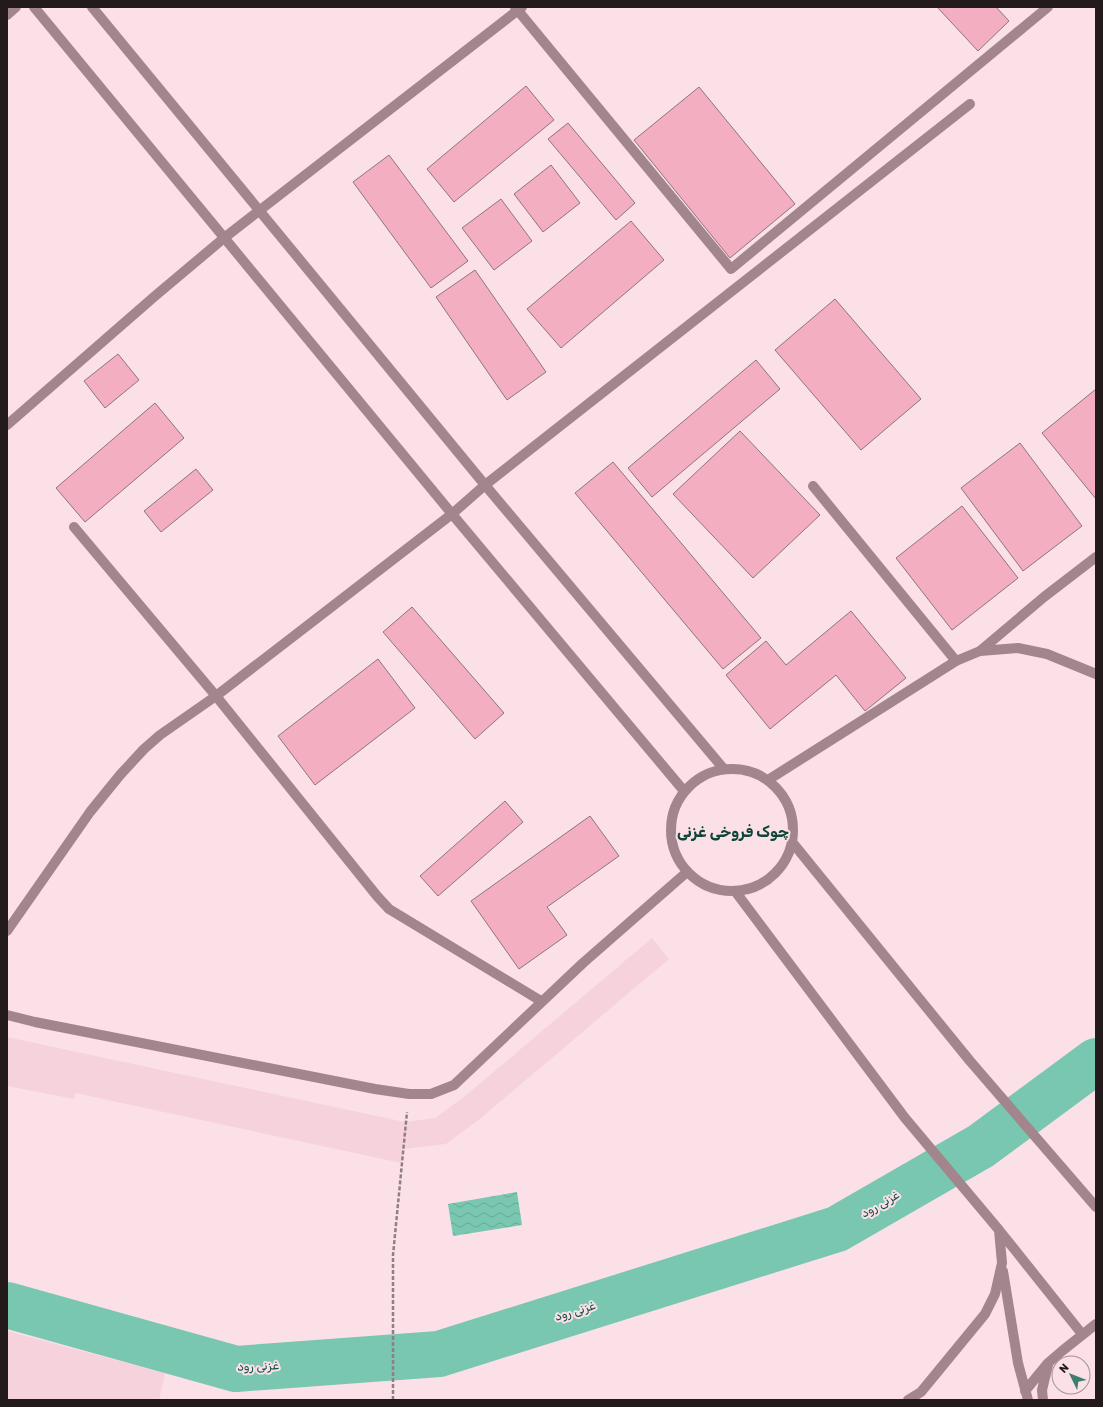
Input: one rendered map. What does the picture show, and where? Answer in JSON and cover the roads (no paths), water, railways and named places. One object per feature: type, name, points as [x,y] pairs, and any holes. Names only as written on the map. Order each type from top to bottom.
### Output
[{"type":"street","points":[[7,14],[16,7]]},
{"type":"street","points":[[34,7],[452,514],[684,791]]},
{"type":"street","points":[[92,7],[485,485],[723,768]]},
{"type":"street","points":[[7,425],[154,296],[224,238],[518,8],[731,269],[1048,7]]},
{"type":"street","points":[[7,931],[90,812],[130,764],[160,735],[216,696],[452,514],[485,485],[970,104]]},
{"type":"street","points":[[813,486],[956,660]]},
{"type":"street","points":[[74,528],[216,696],[389,909],[541,1001]]},
{"type":"street","points":[[980,651],[1044,597],[1096,558]]},
{"type":"street","points":[[768,780],[956,660],[980,651],[1018,648],[1031,650],[1047,654],[1096,674]]},
{"type":"street","points":[[723,768],[747,770],[768,780],[784,797],[793,819],[792,842],[785,861],[772,876],[755,887],[736,892],[722,891],[708,887],[697,881],[686,872],[674,853],[670,832],[673,810],[684,791],[701,776],[723,768]]},
{"type":"street","points":[[792,842],[970,1061],[1096,1207]]},
{"type":"street","points":[[7,1015],[35,1022],[367,1088],[409,1094],[432,1094],[454,1085],[541,1001],[686,872]]},
{"type":"street","points":[[736,892],[905,1118],[999,1230],[1082,1334]]},
{"type":"street","points":[[999,1230],[1002,1263],[1016,1356],[1026,1396]]},
{"type":"street","points":[[908,1400],[921,1392],[985,1314],[995,1294],[1002,1263]]},
{"type":"street","points":[[1026,1396],[1048,1363],[1096,1324]]},
{"type":"street","points":[[1043,1400],[1042,1390],[1048,1363]]},
{"type":"water","points":[[517,1192],[522,1225],[453,1236],[448,1204]]},
{"type":"waterway","name":"غزنی رود","points":[[7,1305],[236,1369],[439,1354],[837,1229],[981,1146],[1096,1061]]},
{"type":"district","name":"چوک فروخی غزنی","points":[[733,832]]}]
